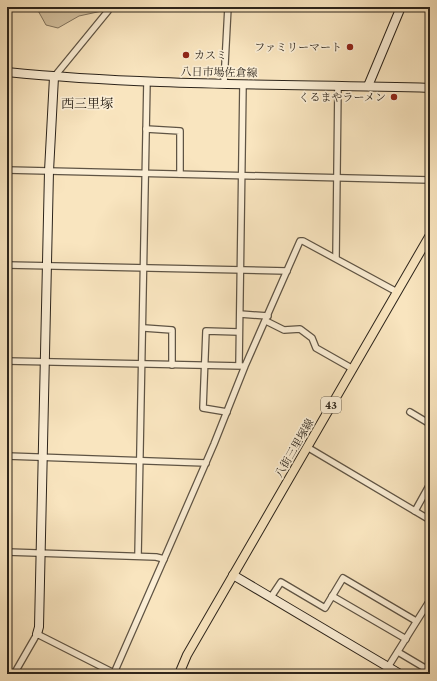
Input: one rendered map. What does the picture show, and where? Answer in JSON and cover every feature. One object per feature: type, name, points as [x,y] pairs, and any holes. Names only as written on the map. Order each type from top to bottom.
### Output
[{"type":"main road","name":"八街三里塚線","points":[[179,674],[187,655],[430,234]]},
{"type":"street","points":[[14,674],[37,634],[39,627],[49,171],[54,77],[108,11],[108,7]]},
{"type":"street","points":[[224,83],[228,7]]},
{"type":"street","points":[[368,86],[400,7]]},
{"type":"street","name":"八日市場佐倉線","points":[[7,72],[54,77],[147,81],[430,88]]},
{"type":"street","points":[[138,556],[144,328],[147,81]]},
{"type":"street","points":[[242,366],[239,332],[243,84]]},
{"type":"street","points":[[336,258],[338,86]]},
{"type":"street","points":[[146,129],[180,131],[180,174]]},
{"type":"street","points":[[7,170],[430,180]]},
{"type":"street","points":[[37,634],[115,674],[206,463],[242,366],[267,318],[300,241],[303,241],[336,258],[397,292]]},
{"type":"street","points":[[7,265],[287,271]]},
{"type":"street","points":[[240,314],[267,318],[284,330],[300,329],[312,338],[316,348],[353,369]]},
{"type":"street","points":[[144,328],[172,330],[172,365]]},
{"type":"street","points":[[226,412],[203,408],[203,365],[206,331],[239,332]]},
{"type":"street","points":[[7,361],[242,366]]},
{"type":"street","points":[[410,412],[430,424]]},
{"type":"street","points":[[307,447],[430,520]]},
{"type":"street","points":[[7,456],[206,463]]},
{"type":"street","points":[[415,511],[430,484]]},
{"type":"street","points":[[424,495],[430,499]]},
{"type":"street","points":[[7,552],[138,556],[164,559]]},
{"type":"street","points":[[233,575],[400,674]]},
{"type":"street","points":[[271,597],[281,582],[325,608],[343,578],[416,621]]},
{"type":"street","points":[[332,596],[406,639]]},
{"type":"street","points":[[388,667],[430,600]]},
{"type":"street","points":[[398,652],[430,671]]},
{"type":"shaded area","points":[[36,7],[101,7],[102,11],[79,16],[58,28],[46,25]]},
{"type":"place","name":"ファミリーマート","points":[[350,47]]},
{"type":"place","name":"カスミ","points":[[186,55]]},
{"type":"place","name":"くるまやラーメン","points":[[394,97]]},
{"type":"district","name":"西三里塚","points":[[87,103]]}]
